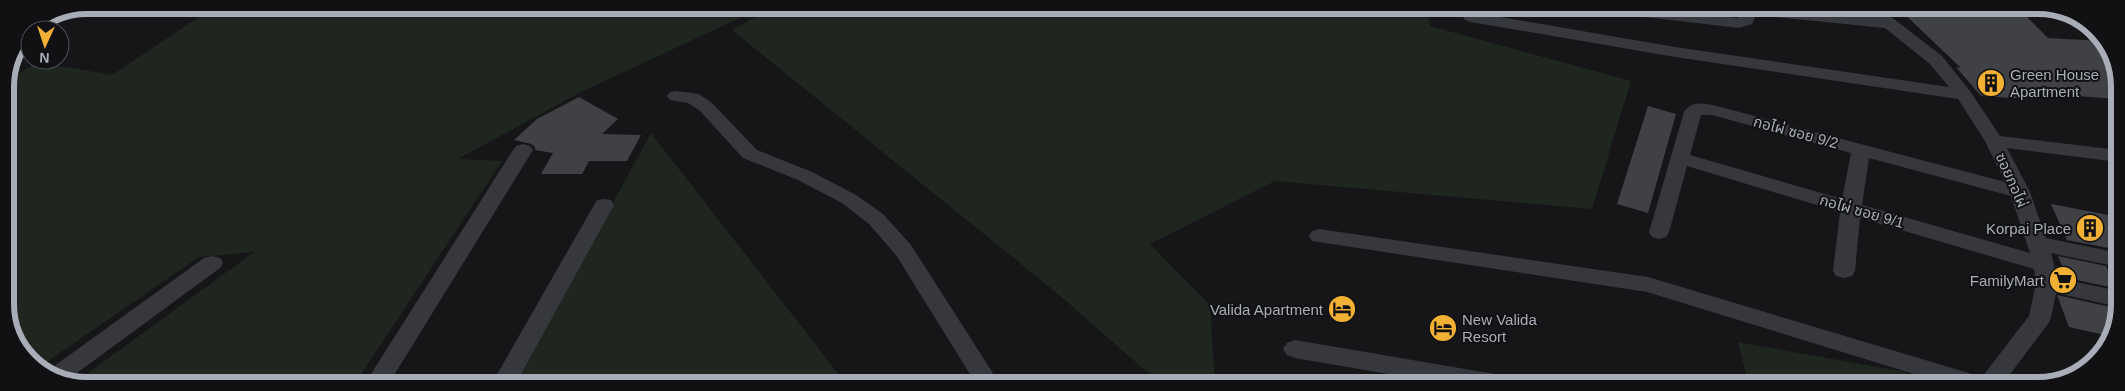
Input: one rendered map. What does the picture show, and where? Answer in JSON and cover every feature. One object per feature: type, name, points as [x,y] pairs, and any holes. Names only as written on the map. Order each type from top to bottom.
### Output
[{"type":"street","points":[[1662,14],[1739,23],[1746,21],[1749,14]]},
{"type":"street","points":[[1793,14],[1892,24]]},
{"type":"street","name":"ซอยกอไผ่","points":[[1879,14],[1936,60],[1964,94],[1994,141],[2020,192],[2046,274]]},
{"type":"street","points":[[1472,17],[1675,52],[1964,94]]},
{"type":"street","points":[[676,96],[693,98],[706,107],[750,154],[805,176],[849,200],[876,219],[904,250],[981,373]]},
{"type":"street","name":"กอไผ่ ซอย 9/2","points":[[1659,232],[1693,112],[1699,108],[2020,192]]},
{"type":"street","points":[[1994,141],[2111,155]]},
{"type":"street","points":[[381,377],[524,150]]},
{"type":"street","points":[[1844,271],[1851,208],[1861,150]]},
{"type":"street","name":"กอไผ่ ซอย 9/1","points":[[1680,158],[1851,208],[2111,296]]},
{"type":"street","points":[[508,377],[604,204]]},
{"type":"street","points":[[1319,236],[1648,285],[1953,377]]},
{"type":"street","points":[[2036,243],[2111,258]]},
{"type":"street","points":[[61,372],[212,263]]},
{"type":"street","points":[[1995,377],[2040,318],[2046,274]]},
{"type":"street","points":[[1296,349],[1459,377]]},
{"type":"shaded area","points":[[204,14],[749,14],[581,92],[458,159],[502,161],[359,377],[83,377],[254,252],[199,257],[44,364],[32,352],[23,341],[19,332],[15,319],[14,305],[15,76],[25,70],[70,70],[70,68],[112,75]]},
{"type":"shaded area","points":[[761,14],[1428,14],[1430,26],[1631,81],[1592,209],[1275,181],[1150,244],[1210,305],[1214,377],[1153,377],[1058,294],[732,30]]},
{"type":"shaded area","points":[[651,133],[841,377],[517,377]]},
{"type":"shaded area","points":[[1738,342],[1906,372],[1908,377],[1747,377]]},
{"type":"building","points":[[1904,14],[2024,14],[2048,38],[2095,41],[2102,50],[2110,72],[2111,98],[2021,92],[2028,99],[1981,96],[1956,67],[1961,68]]},
{"type":"building","points":[[579,97],[618,119],[602,134],[641,135],[627,161],[589,161],[582,174],[541,174],[553,153],[535,150],[535,147],[531,144],[514,140],[537,119]]},
{"type":"building","points":[[1648,106],[1676,114],[1648,213],[1617,204]]},
{"type":"building","name":"Korpai Place","points":[[2051,204],[2111,215],[2111,248],[2067,240]]},
{"type":"building","points":[[2058,256],[2106,266],[2111,278],[2111,287],[2067,278]]},
{"type":"building","points":[[2057,295],[2111,307],[2109,323],[2105,335],[2069,327]]},
{"type":"place","name":"Green House Apartment","points":[[1991,83]]},
{"type":"place","name":"Korpai Place","points":[[2090,228]]},
{"type":"place","name":"FamilyMart","points":[[2063,280]]},
{"type":"place","name":"Valida Apartment","points":[[1342,309]]},
{"type":"place","name":"New Valida Resort","points":[[1443,328]]}]
